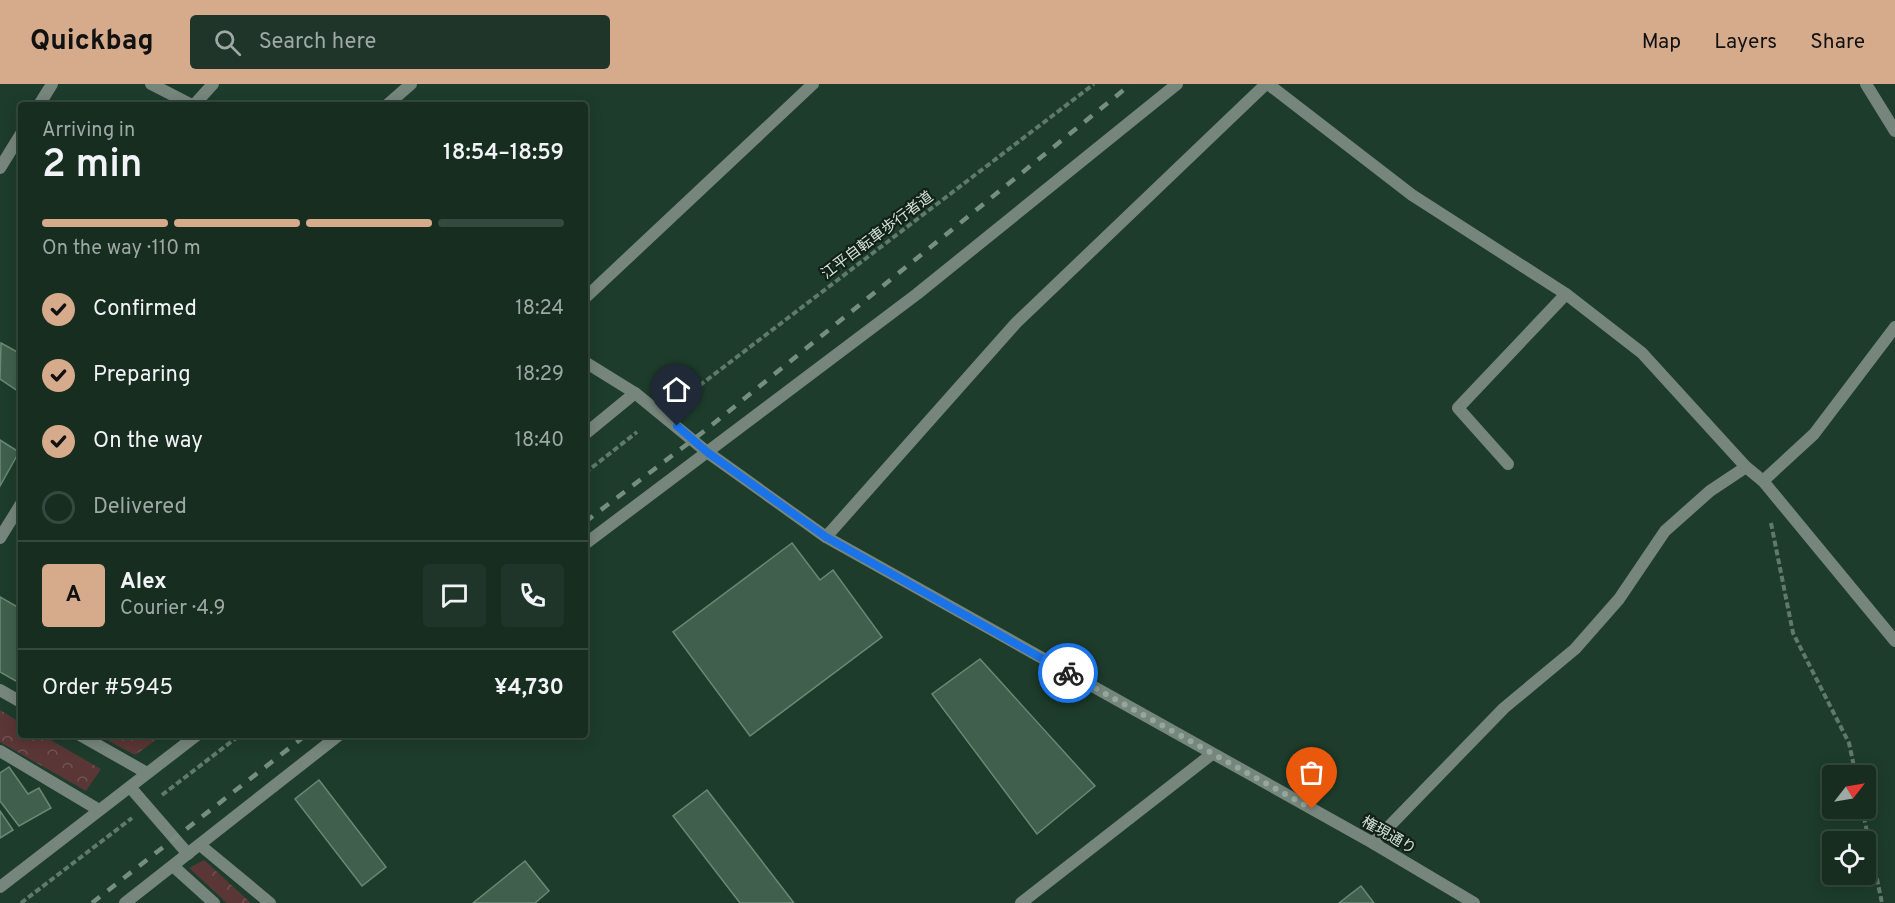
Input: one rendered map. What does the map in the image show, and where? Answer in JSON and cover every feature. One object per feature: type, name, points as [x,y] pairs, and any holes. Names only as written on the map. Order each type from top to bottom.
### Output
[{"type":"street","points":[[41,102],[52,84]]},
{"type":"street","points":[[151,84],[187,102]]},
{"type":"street","points":[[196,102],[213,84]]},
{"type":"street","points":[[390,102],[411,84]]},
{"type":"street","points":[[588,295],[813,84]]},
{"type":"street","points":[[588,542],[917,294],[1177,84]]},
{"type":"street","points":[[826,537],[1016,323],[1267,84],[1412,195],[1566,294],[1642,353],[1746,466],[1763,481],[1895,641]]},
{"type":"street","points":[[1866,84],[1894,125]]},
{"type":"street","points":[[0,168],[18,139]]},
{"type":"street","points":[[1508,464],[1458,408],[1566,294]]},
{"type":"street","points":[[1763,481],[1814,434],[1895,327]]},
{"type":"street","name":"権現通り","points":[[588,364],[635,393],[707,452],[826,537],[1372,843],[1474,903]]},
{"type":"street","points":[[588,432],[635,393]]},
{"type":"street","points":[[1372,843],[1504,708],[1575,649],[1619,599],[1665,531],[1710,491],[1746,466]]},
{"type":"street","points":[[0,538],[18,509]]},
{"type":"street","points":[[0,690],[18,700]]},
{"type":"street","points":[[85,738],[147,773]]},
{"type":"street","points":[[0,887],[193,738]]},
{"type":"street","points":[[125,903],[335,738]]},
{"type":"street","points":[[0,751],[99,810]]},
{"type":"street","points":[[1021,903],[1212,754]]},
{"type":"street","points":[[130,787],[188,854]]},
{"type":"street","points":[[200,845],[270,903]]},
{"type":"street","points":[[173,866],[214,903]]},
{"type":"path","name":"江平自転車歩行者道","points":[[675,404],[1094,84]]},
{"type":"path","points":[[588,471],[637,432]]},
{"type":"path","points":[[1770,516],[1793,633],[1849,743],[1854,765]]},
{"type":"path","points":[[1864,819],[1882,903]]},
{"type":"green space","points":[[0,710],[18,721],[18,738],[47,738],[101,769],[86,791],[0,742]]},
{"type":"green space","points":[[104,738],[159,738],[135,755]]},
{"type":"green space","points":[[204,860],[251,903],[227,903],[189,868]]},
{"type":"building","points":[[1,343],[18,352],[18,391],[0,379]]},
{"type":"building","points":[[0,440],[18,451],[18,454],[0,486]]},
{"type":"building","points":[[792,543],[820,580],[833,570],[882,637],[750,736],[673,632]]},
{"type":"building","points":[[0,597],[18,607],[18,682],[0,672]]},
{"type":"building","points":[[980,659],[1095,786],[1037,834],[932,694]]},
{"type":"building","points":[[9,767],[28,794],[39,788],[51,808],[19,826],[0,801],[0,773]]},
{"type":"building","points":[[319,780],[386,867],[362,886],[295,799]]},
{"type":"building","points":[[707,790],[794,903],[740,903],[673,816]]},
{"type":"building","points":[[0,811],[13,830],[0,838]]},
{"type":"building","points":[[525,861],[549,891],[535,903],[473,903]]},
{"type":"building","points":[[1361,886],[1374,903],[1339,903]]},
{"type":"railway","points":[[588,520],[707,429],[1131,84]]},
{"type":"railway","points":[[92,903],[302,738]]},
{"type":"way so far","points":[[1068,673],[1312,809]]},
{"type":"route","points":[[677,426],[707,452],[826,537],[1068,673]]}]
